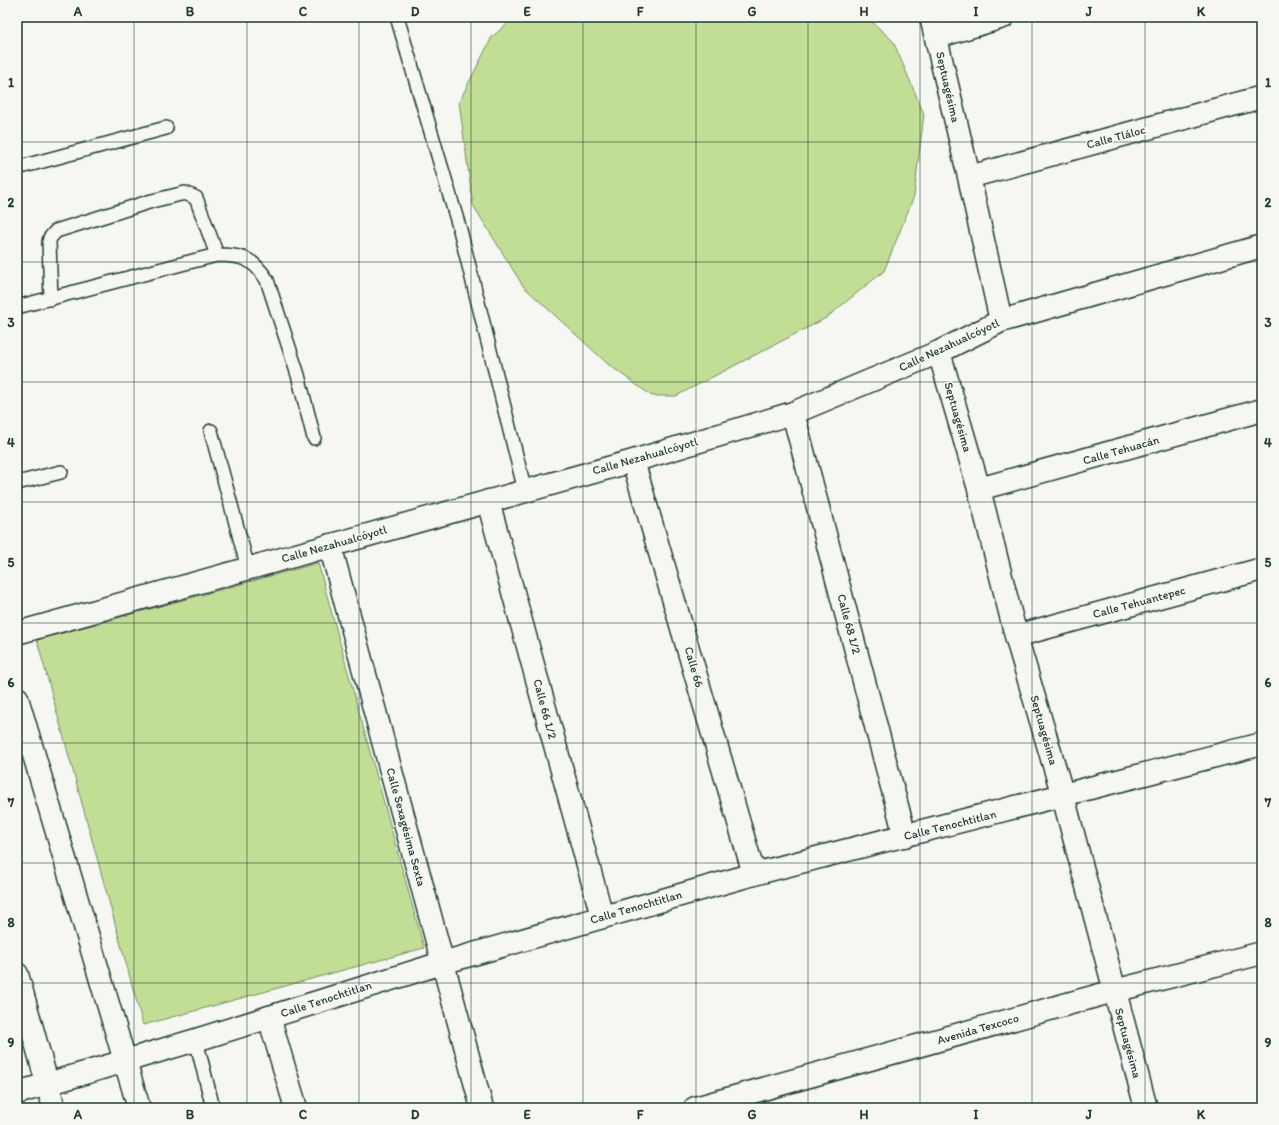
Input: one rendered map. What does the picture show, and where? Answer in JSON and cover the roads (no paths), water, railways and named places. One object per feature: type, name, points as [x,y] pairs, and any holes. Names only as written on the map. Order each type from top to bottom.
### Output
[{"type":"street","points":[[933,27],[1003,17]]},
{"type":"street","name":"Septuagésima","points":[[933,27],[969,177],[1001,321]]},
{"type":"street","name":"Calle Tláloc","points":[[969,177],[1262,97]]},
{"type":"street","name":"Calle Nezahualcóyotl","points":[[17,633],[633,461],[793,413],[939,352],[1001,321],[1262,246]]},
{"type":"street","name":"Septuagésima","points":[[939,352],[979,489],[1016,636],[1063,796],[1146,1108]]},
{"type":"street","name":"Calle Tehuacán","points":[[979,489],[1262,410]]},
{"type":"street","name":"Calle 68 1/2","points":[[793,413],[906,836]]},
{"type":"street","name":"Calle 66","points":[[633,461],[754,874]]},
{"type":"street","name":"Calle 66 1/2","points":[[488,501],[602,916]]},
{"type":"street","name":"Calle Sexagésima Sexta","points":[[330,545],[482,1108]]},
{"type":"street","name":"Calle Tehuantepec","points":[[1016,636],[1262,569]]},
{"type":"street","points":[[17,698],[127,1061],[139,1108]]},
{"type":"street","name":"Calle Tenochtitlan","points":[[17,1092],[127,1061],[442,963],[602,916],[754,874],[1262,744]]},
{"type":"street","name":"Avenida Texcoco","points":[[695,1108],[1114,991],[1262,953]]},
{"type":"street","points":[[17,974],[54,1108]]},
{"type":"street","points":[[269,1017],[296,1108]]},
{"type":"lane","points":[[397,17],[460,230],[525,491]]},
{"type":"lane","points":[[17,168],[166,128]]},
{"type":"lane","points":[[51,299],[48,250],[52,234],[62,228],[152,201],[185,193],[193,195],[196,198],[217,255]]},
{"type":"lane","points":[[17,307],[217,255],[241,256],[252,262],[261,270],[267,280],[298,375],[314,438]]},
{"type":"lane","points":[[211,430],[248,568]]},
{"type":"lane","points":[[17,483],[61,472]]},
{"type":"lane","points":[[196,1040],[213,1108]]}]
